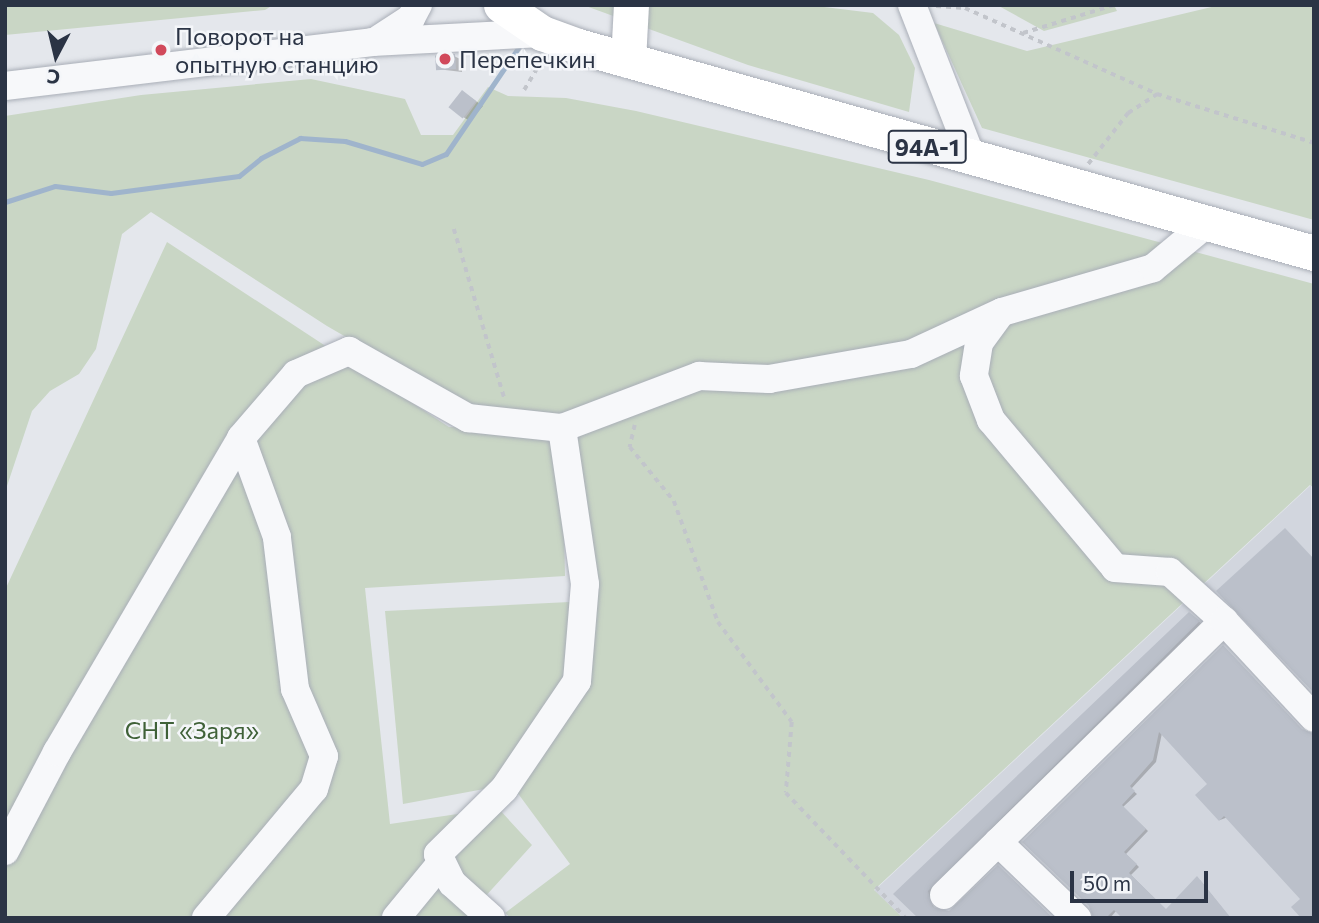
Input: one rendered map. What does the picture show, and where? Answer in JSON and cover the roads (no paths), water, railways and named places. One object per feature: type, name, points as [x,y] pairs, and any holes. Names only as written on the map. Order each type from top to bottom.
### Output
[{"type":"main road","name":"94А-1","points":[[501,5],[550,46],[628,60],[1206,225],[1314,253]]},
{"type":"main road","points":[[628,60],[631,5]]},
{"type":"street","points":[[372,42],[396,31],[418,5]]},
{"type":"street","points":[[915,12],[972,159]]},
{"type":"street","points":[[5,86],[372,42],[550,46]]},
{"type":"street","points":[[5,851],[57,752],[241,439],[296,374],[349,351],[468,418],[562,428],[699,376],[769,379],[911,354],[1002,312],[1153,268],[1206,225]]},
{"type":"street","points":[[1002,312],[979,343],[974,376],[991,420],[1115,568],[1170,572],[1224,621],[1314,718]]},
{"type":"street","points":[[474,918],[438,854],[504,789],[578,681],[585,584],[562,428]]},
{"type":"street","points":[[206,918],[314,789],[324,756],[295,689],[277,537],[241,439]]},
{"type":"street","points":[[944,895],[1224,621]]},
{"type":"street","points":[[998,842],[1077,918]]},
{"type":"street","points":[[396,918],[447,873]]},
{"type":"street","points":[[447,873],[491,918]]},
{"type":"waterway","points":[[5,202],[55,186],[111,193],[239,176],[261,158],[300,138],[345,141],[422,164],[446,154],[518,48]]},
{"type":"place","name":"Поворот на опытную станцию","points":[[161,50]]},
{"type":"place","name":"Перепечкин","points":[[445,59]]},
{"type":"park label","name":"СНТ «Заря»","points":[[192,730]]}]
